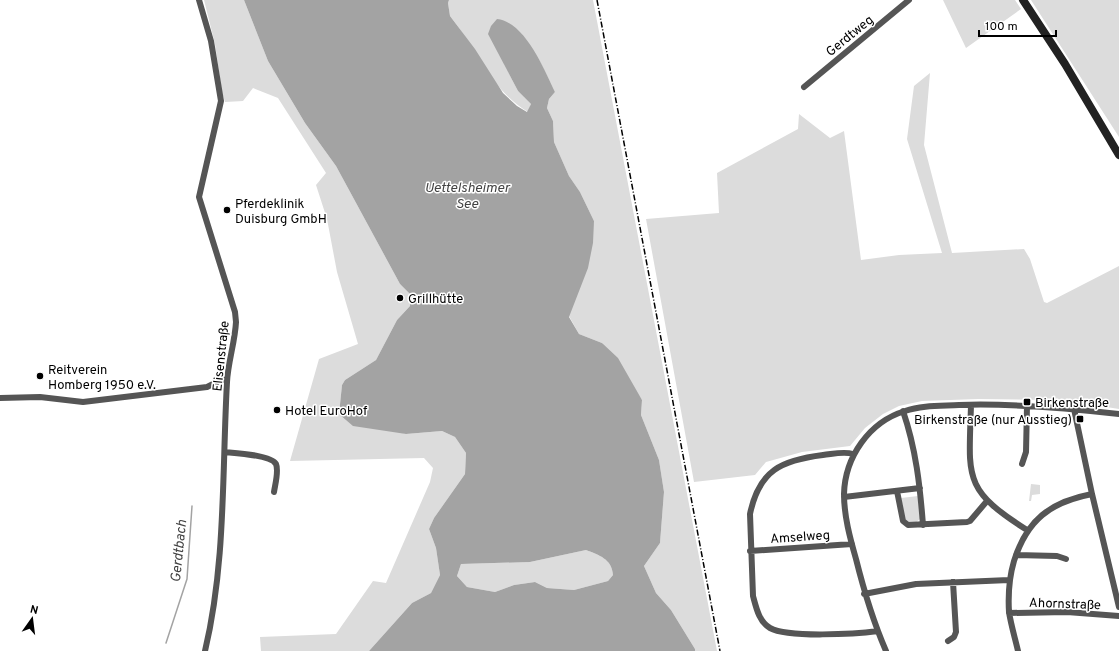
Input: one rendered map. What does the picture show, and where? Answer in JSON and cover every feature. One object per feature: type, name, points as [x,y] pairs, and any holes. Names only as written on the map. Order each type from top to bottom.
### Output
[{"type":"main road","points":[[1023,0],[1065,64],[1119,155]]},
{"type":"street","name":"Elisenstraße","points":[[199,0],[211,41],[221,101],[199,197],[236,317],[227,380],[224,500],[214,608],[205,651]]},
{"type":"street","name":"Gerdtweg","points":[[804,87],[909,0]]},
{"type":"street","points":[[0,398],[40,397],[92,401],[207,387],[221,380],[227,380]]},
{"type":"street","points":[[971,405],[970,468],[976,486],[987,501],[1027,530]]},
{"type":"street","points":[[886,651],[864,594],[845,510],[844,497],[847,473],[854,454],[869,433],[884,421],[903,411],[924,407],[971,405],[1027,406],[1119,414]]},
{"type":"street","points":[[1022,464],[1026,452],[1027,406]]},
{"type":"street","points":[[1074,409],[1119,608]]},
{"type":"street","points":[[903,411],[912,439],[920,488],[923,525]]},
{"type":"street","points":[[225,452],[264,457],[273,461],[277,468],[274,492]]},
{"type":"street","points":[[854,454],[848,452],[799,458],[784,464],[770,474],[758,490],[753,502],[749,529],[753,596],[760,617],[769,628],[786,632],[802,633],[878,631]]},
{"type":"street","points":[[844,497],[920,488]]},
{"type":"street","points":[[897,491],[905,524],[923,525],[967,522],[970,521],[987,501]]},
{"type":"street","points":[[1018,651],[1009,613],[1009,580],[1016,555],[1027,530],[1041,515],[1054,507],[1068,500],[1092,494]]},
{"type":"street","name":"Amselweg","points":[[750,551],[852,544]]},
{"type":"street","points":[[1016,555],[1057,556],[1066,558]]},
{"type":"street","points":[[864,594],[916,584],[1009,580]]},
{"type":"street","points":[[948,641],[954,637],[956,632],[953,582]]},
{"type":"street","name":"Ahornstraße","points":[[1009,613],[1067,612],[1119,616]]},
{"type":"shaded area","points":[[204,0],[244,0],[268,61],[305,123],[336,166],[400,284],[411,295],[410,306],[397,320],[376,360],[345,380],[342,385],[339,414],[406,434],[442,431],[455,437],[466,453],[465,474],[434,518],[429,529],[436,548],[440,575],[431,593],[412,603],[369,651],[261,651],[260,637],[336,634],[373,581],[386,583],[430,482],[433,468],[424,458],[290,461],[319,359],[358,344],[337,272],[327,219],[316,185],[326,173],[278,98],[253,88],[243,101],[225,102],[222,92],[215,44]]},
{"type":"shaded area","points":[[449,0],[593,0],[717,651],[695,651],[671,610],[656,593],[644,566],[660,543],[664,492],[659,460],[641,415],[642,400],[602,343],[579,334],[569,316],[594,221],[580,192],[569,176],[554,142],[553,121],[547,108],[549,99],[555,92],[538,58],[504,64],[518,91],[531,104],[528,112],[515,103],[494,81],[450,16]]},
{"type":"shaded area","points":[[943,0],[1015,0],[1021,9],[966,48]]},
{"type":"shaded area","points":[[1031,0],[1119,0],[1119,137]]},
{"type":"shaded area","points":[[930,73],[924,145],[952,253],[1024,249],[1030,259],[1044,302],[1047,303],[1119,266],[1119,409],[1063,400],[978,399],[922,401],[899,406],[883,414],[865,428],[850,446],[802,452],[766,462],[755,475],[694,482],[646,219],[719,213],[717,173],[798,129],[799,114],[830,138],[844,131],[861,260],[899,255],[942,253],[907,139],[914,86]]},
{"type":"shaded area","points":[[1031,484],[1040,485],[1040,494],[1032,495],[1031,501],[1029,501]]},
{"type":"shaded area","points":[[918,496],[920,519],[915,523],[910,523],[905,519],[901,498]]},
{"type":"shaded area","points":[[586,550],[604,558],[610,565],[613,575],[608,581],[574,590],[547,588],[535,582],[514,585],[495,592],[467,587],[457,576],[461,564],[530,562]]},
{"type":"water","name":"Uettelsheimer See","points":[[244,0],[449,0],[450,16],[475,49],[503,93],[517,106],[527,112],[531,104],[518,91],[488,34],[491,26],[497,19],[507,22],[525,37],[539,60],[555,92],[549,99],[547,108],[553,121],[554,142],[569,176],[580,192],[594,221],[593,243],[588,268],[569,317],[579,334],[602,343],[618,358],[642,400],[641,415],[659,460],[664,492],[660,543],[644,566],[656,593],[671,610],[695,651],[369,651],[412,603],[431,593],[440,575],[436,548],[429,529],[434,518],[465,474],[466,453],[455,437],[442,431],[406,434],[353,426],[339,414],[342,385],[345,380],[376,360],[397,320],[410,306],[411,295],[400,284],[336,166],[305,123],[268,61]],"holes":[[[586,550],[604,558],[610,565],[613,575],[608,581],[574,590],[547,588],[535,582],[514,585],[495,592],[467,587],[457,576],[461,564],[530,562]]]},
{"type":"waterway","name":"Gerdtbach","points":[[166,643],[187,579],[192,506]]},
{"type":"railway","points":[[597,0],[720,651]]},
{"type":"place","name":"Pferdeklinik Duisburg GmbH","points":[[227,210]]},
{"type":"place","name":"Grillhütte","points":[[400,298]]},
{"type":"place","name":"Reitverein Homberg 1950 e.V.","points":[[40,376]]},
{"type":"place","name":"Birkenstraße","points":[[1027,402]]},
{"type":"place","name":"Hotel EuroHof","points":[[277,410]]},
{"type":"place","name":"Birkenstraße (nur Ausstieg)","points":[[1080,419]]}]
